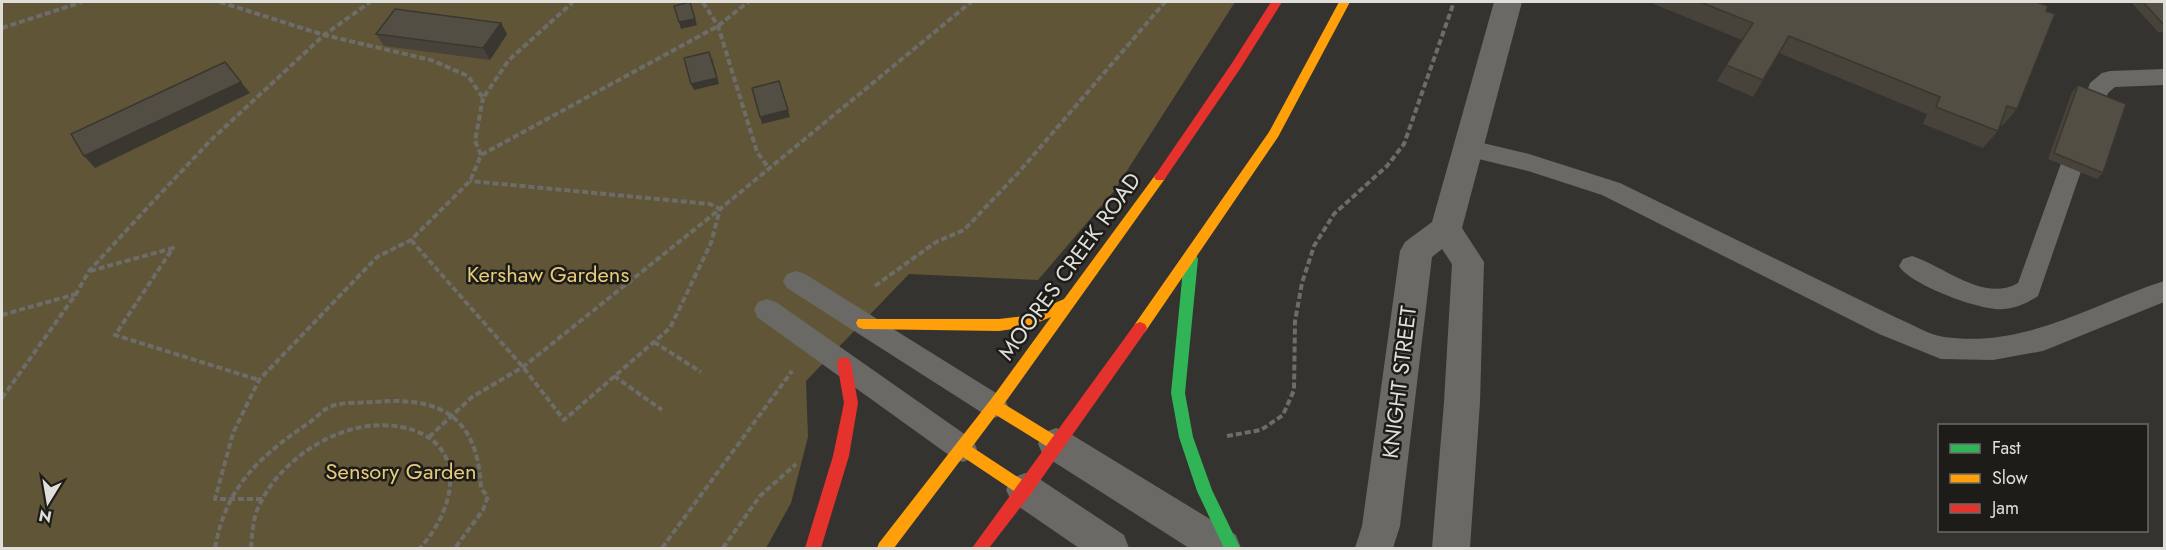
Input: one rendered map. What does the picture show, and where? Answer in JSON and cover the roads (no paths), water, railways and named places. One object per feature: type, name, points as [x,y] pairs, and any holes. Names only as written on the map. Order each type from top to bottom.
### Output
[{"type":"highway","name":"MOORES CREEK ROAD","points":[[885,549],[963,449],[1218,95],[1276,2]]},
{"type":"highway","points":[[980,549],[1025,490],[1191,257],[1274,134],[1344,2]]},
{"type":"highway","points":[[1191,257],[1178,393],[1186,438],[1205,491],[1232,549]]},
{"type":"highway","points":[[863,323],[999,325],[1028,321],[1070,302]]},
{"type":"highway","points":[[813,549],[841,456],[851,403],[844,363]]},
{"type":"highway","points":[[994,406],[1056,444]]},
{"type":"highway","points":[[963,449],[1025,490]]},
{"type":"street","points":[[1451,549],[1462,402],[1468,262],[1446,228],[1466,148],[1508,2]]},
{"type":"street","name":"KNIGHT STREET","points":[[1374,549],[1381,526],[1416,251],[1446,228]]},
{"type":"street","points":[[1056,444],[1222,549]]},
{"type":"street","points":[[1025,490],[1110,549]]},
{"type":"lane","points":[[1911,266],[1980,297],[1997,301],[2010,300],[2023,295],[2029,289],[2098,89],[2110,79],[2164,77]]},
{"type":"lane","points":[[1466,148],[1529,163],[1611,189],[1888,326],[1941,348],[1993,349],[2043,340],[2164,291]]},
{"type":"lane","points":[[796,281],[994,406]]},
{"type":"lane","points":[[767,310],[963,449]]},
{"type":"park label","name":"Kershaw Gardens","points":[[548,274]]},
{"type":"park label","name":"Sensory Garden","points":[[401,471]]}]
